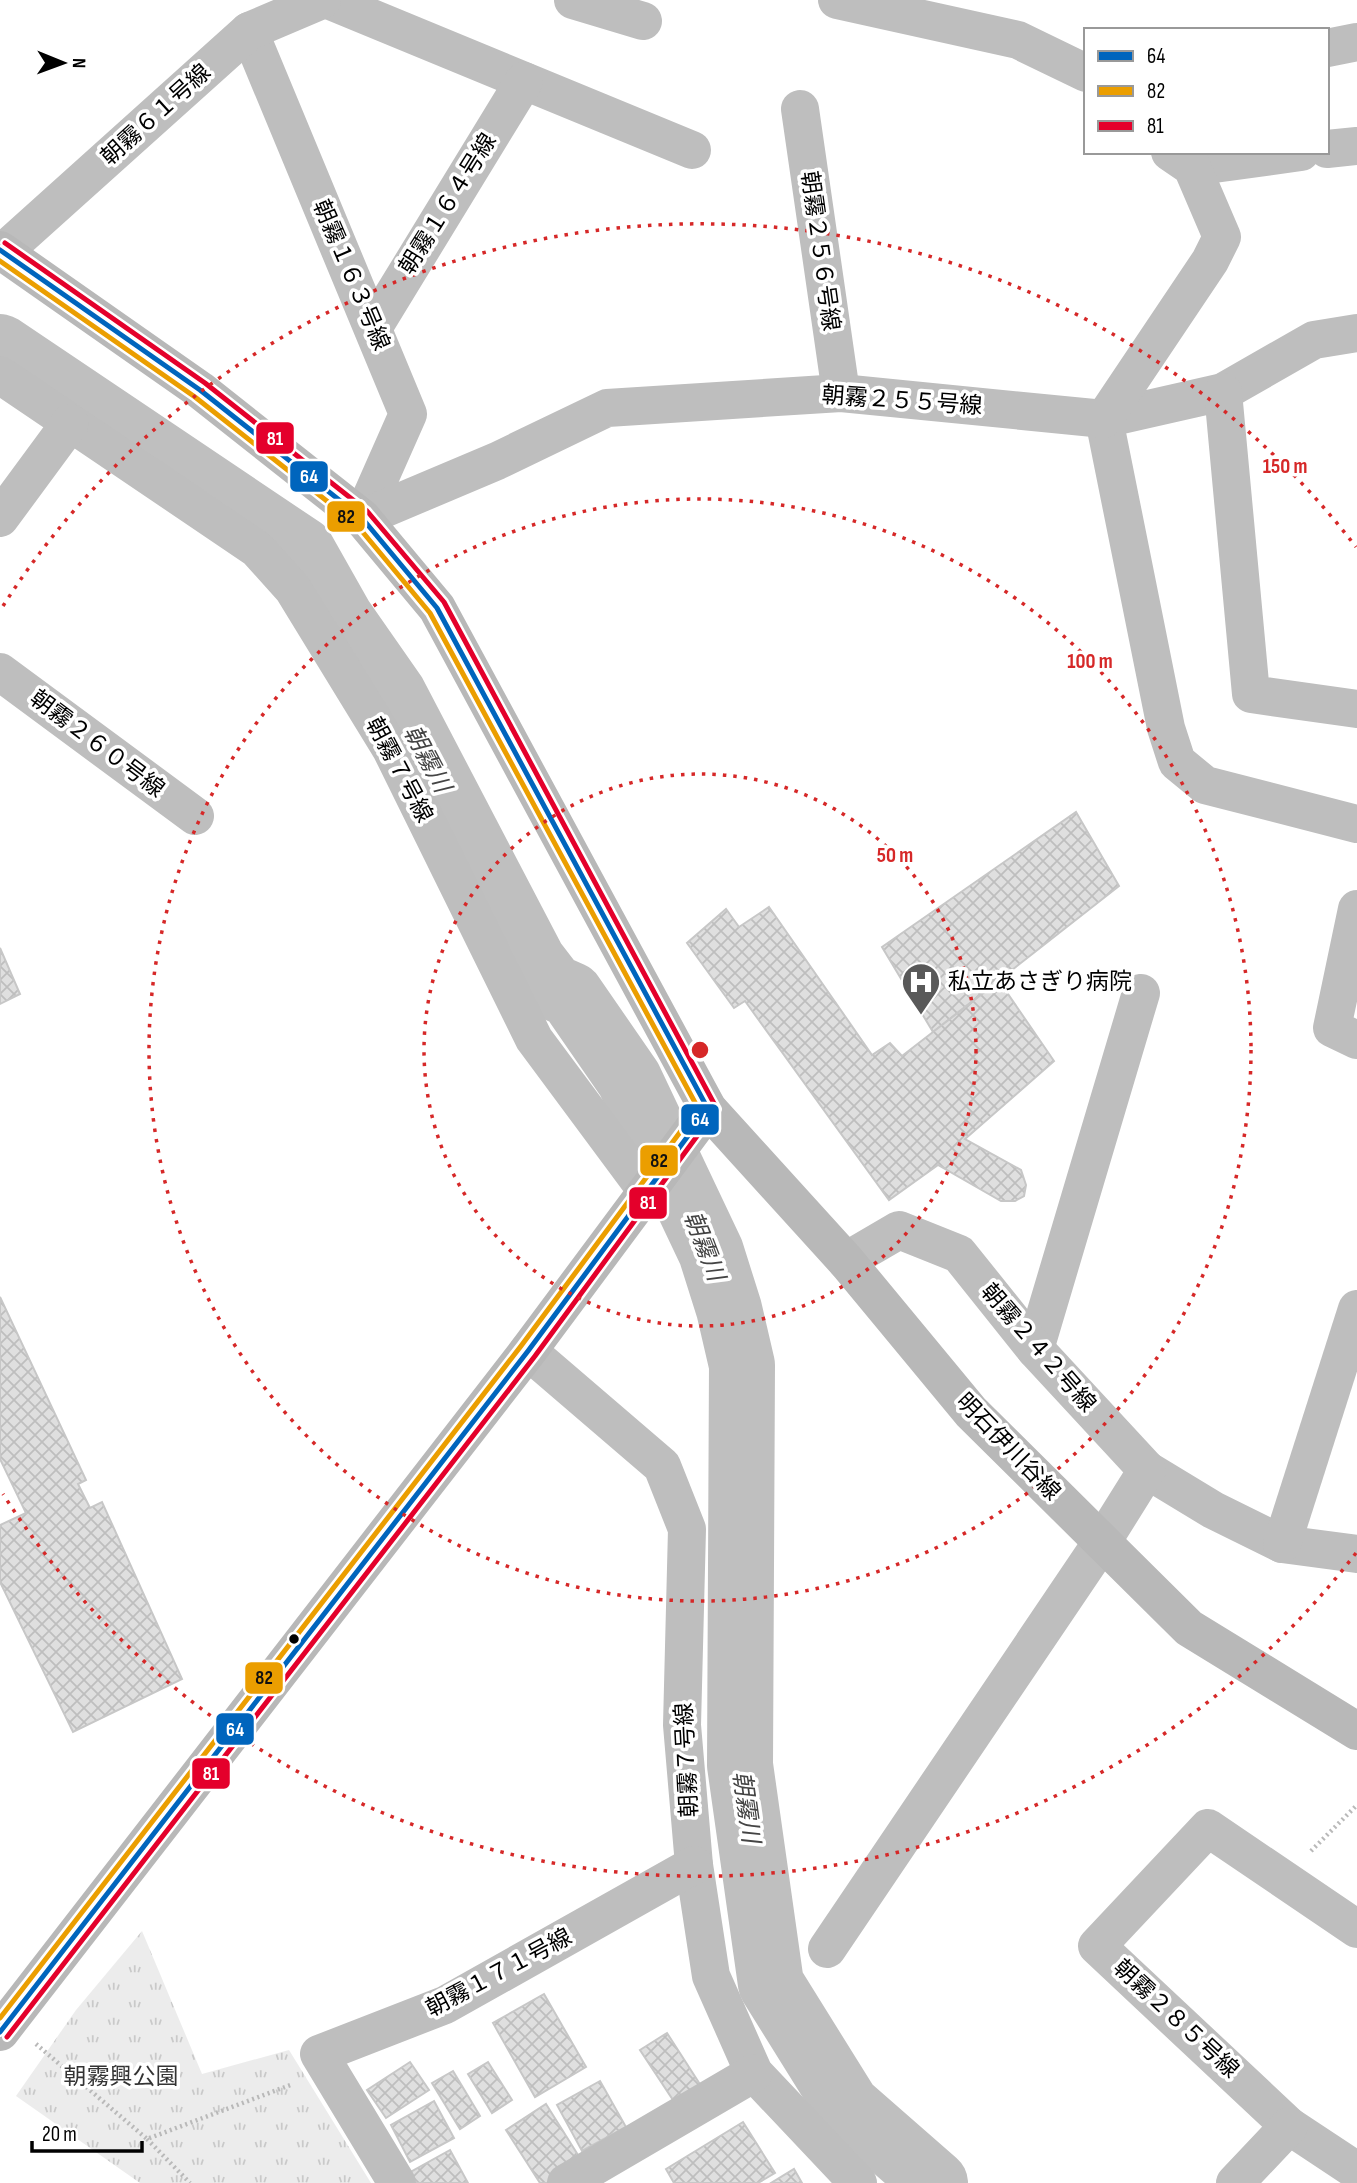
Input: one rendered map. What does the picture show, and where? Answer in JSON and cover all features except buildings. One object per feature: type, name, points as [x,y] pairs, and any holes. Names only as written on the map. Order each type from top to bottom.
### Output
[{"type":"street","name":"朝霧６１号線","points":[[2,251],[249,32],[325,0],[692,150]]},
{"type":"street","points":[[573,0],[643,21]]},
{"type":"street","points":[[836,0],[1018,40],[1084,72]]},
{"type":"street","name":"朝霧１６３号線","points":[[249,32],[408,414],[362,518]]},
{"type":"street","points":[[1329,48],[1357,42]]},
{"type":"street","name":"朝霧１６４号線","points":[[373,328],[524,81]]},
{"type":"street","name":"朝霧２５６号線","points":[[800,109],[841,393]]},
{"type":"street","points":[[1329,149],[1357,146]]},
{"type":"street","points":[[1271,154],[1181,160],[1222,237],[1210,261],[1104,419],[1166,728],[1177,762],[1205,785],[1357,824]]},
{"type":"street","points":[[2,251],[200,390],[362,518],[437,608],[708,1109],[528,1351],[5,2027]]},
{"type":"street","name":"朝霧２５５号線","points":[[362,518],[498,461],[607,408],[841,393],[1104,419],[1223,392],[1314,340],[1357,333]]},
{"type":"street","name":"朝霧７号線","points":[[0,375],[257,549],[293,589],[391,749],[534,1039],[651,1184]]},
{"type":"street","points":[[1223,392],[1251,694],[1357,709]]},
{"type":"street","points":[[0,518],[70,423]]},
{"type":"street","name":"朝霧２６０号線","points":[[0,672],[195,816]]},
{"type":"street","points":[[1357,909],[1332,1028],[1357,1040]]},
{"type":"street","points":[[1035,1349],[1141,993]]},
{"type":"street","name":"明石伊川谷線","points":[[708,1109],[846,1261],[971,1412],[1189,1628],[1357,1731]]},
{"type":"street","name":"朝霧２４２号線","points":[[846,1261],[899,1230],[959,1254],[1035,1349],[1147,1471],[1213,1510],[1282,1544],[1357,1554]]},
{"type":"street","points":[[1282,1544],[1357,1309]]},
{"type":"street","name":"朝霧７号線","points":[[528,1351],[662,1466],[687,1529],[682,1725],[694,1865],[711,1976],[754,2073],[858,2183]]},
{"type":"street","points":[[827,1949],[1102,1542],[1147,1471]]},
{"type":"street","name":"朝霧２８５号線","points":[[1289,2126],[1097,1946],[1208,1828],[1357,1929]]},
{"type":"street","name":"朝霧１７１号線","points":[[329,2070],[318,2054],[445,2005],[694,1865]]},
{"type":"street","points":[[329,2070],[397,2183]]},
{"type":"street","points":[[566,2183],[754,2073]]},
{"type":"street","points":[[1236,2183],[1289,2126],[1357,2171]]},
{"type":"path","points":[[1283,1879],[1357,1805]]},
{"type":"path","points":[[5,2027],[147,2139],[190,2183]]},
{"type":"path","points":[[147,2139],[329,2070]]},
{"type":"green space","name":"朝霧興公園","points":[[142,1931],[202,2074],[289,2050],[371,2183],[140,2183],[16,2096],[76,2010]]},
{"type":"waterway","name":"朝霧川","points":[[0,347],[302,550],[341,619],[394,695],[533,961],[553,987],[571,995],[629,1079],[711,1252],[729,1309],[742,1365],[740,1765],[771,1984],[847,2106],[935,2183]]},
{"type":"transit line","name":"81","points":[[5,243],[205,383],[367,511],[444,602],[717,1109],[535,1356],[7,2037]]},
{"type":"transit line","name":"64","points":[[0,250],[200,390],[362,518],[437,608],[708,1109],[528,1351],[0,2032]]},
{"type":"transit line","name":"82","points":[[0,261],[195,397],[356,524],[430,613],[698,1108],[521,1346],[0,2018]]},
{"type":"place","name":"私立あさぎり病院","points":[[921,1016]]}]
